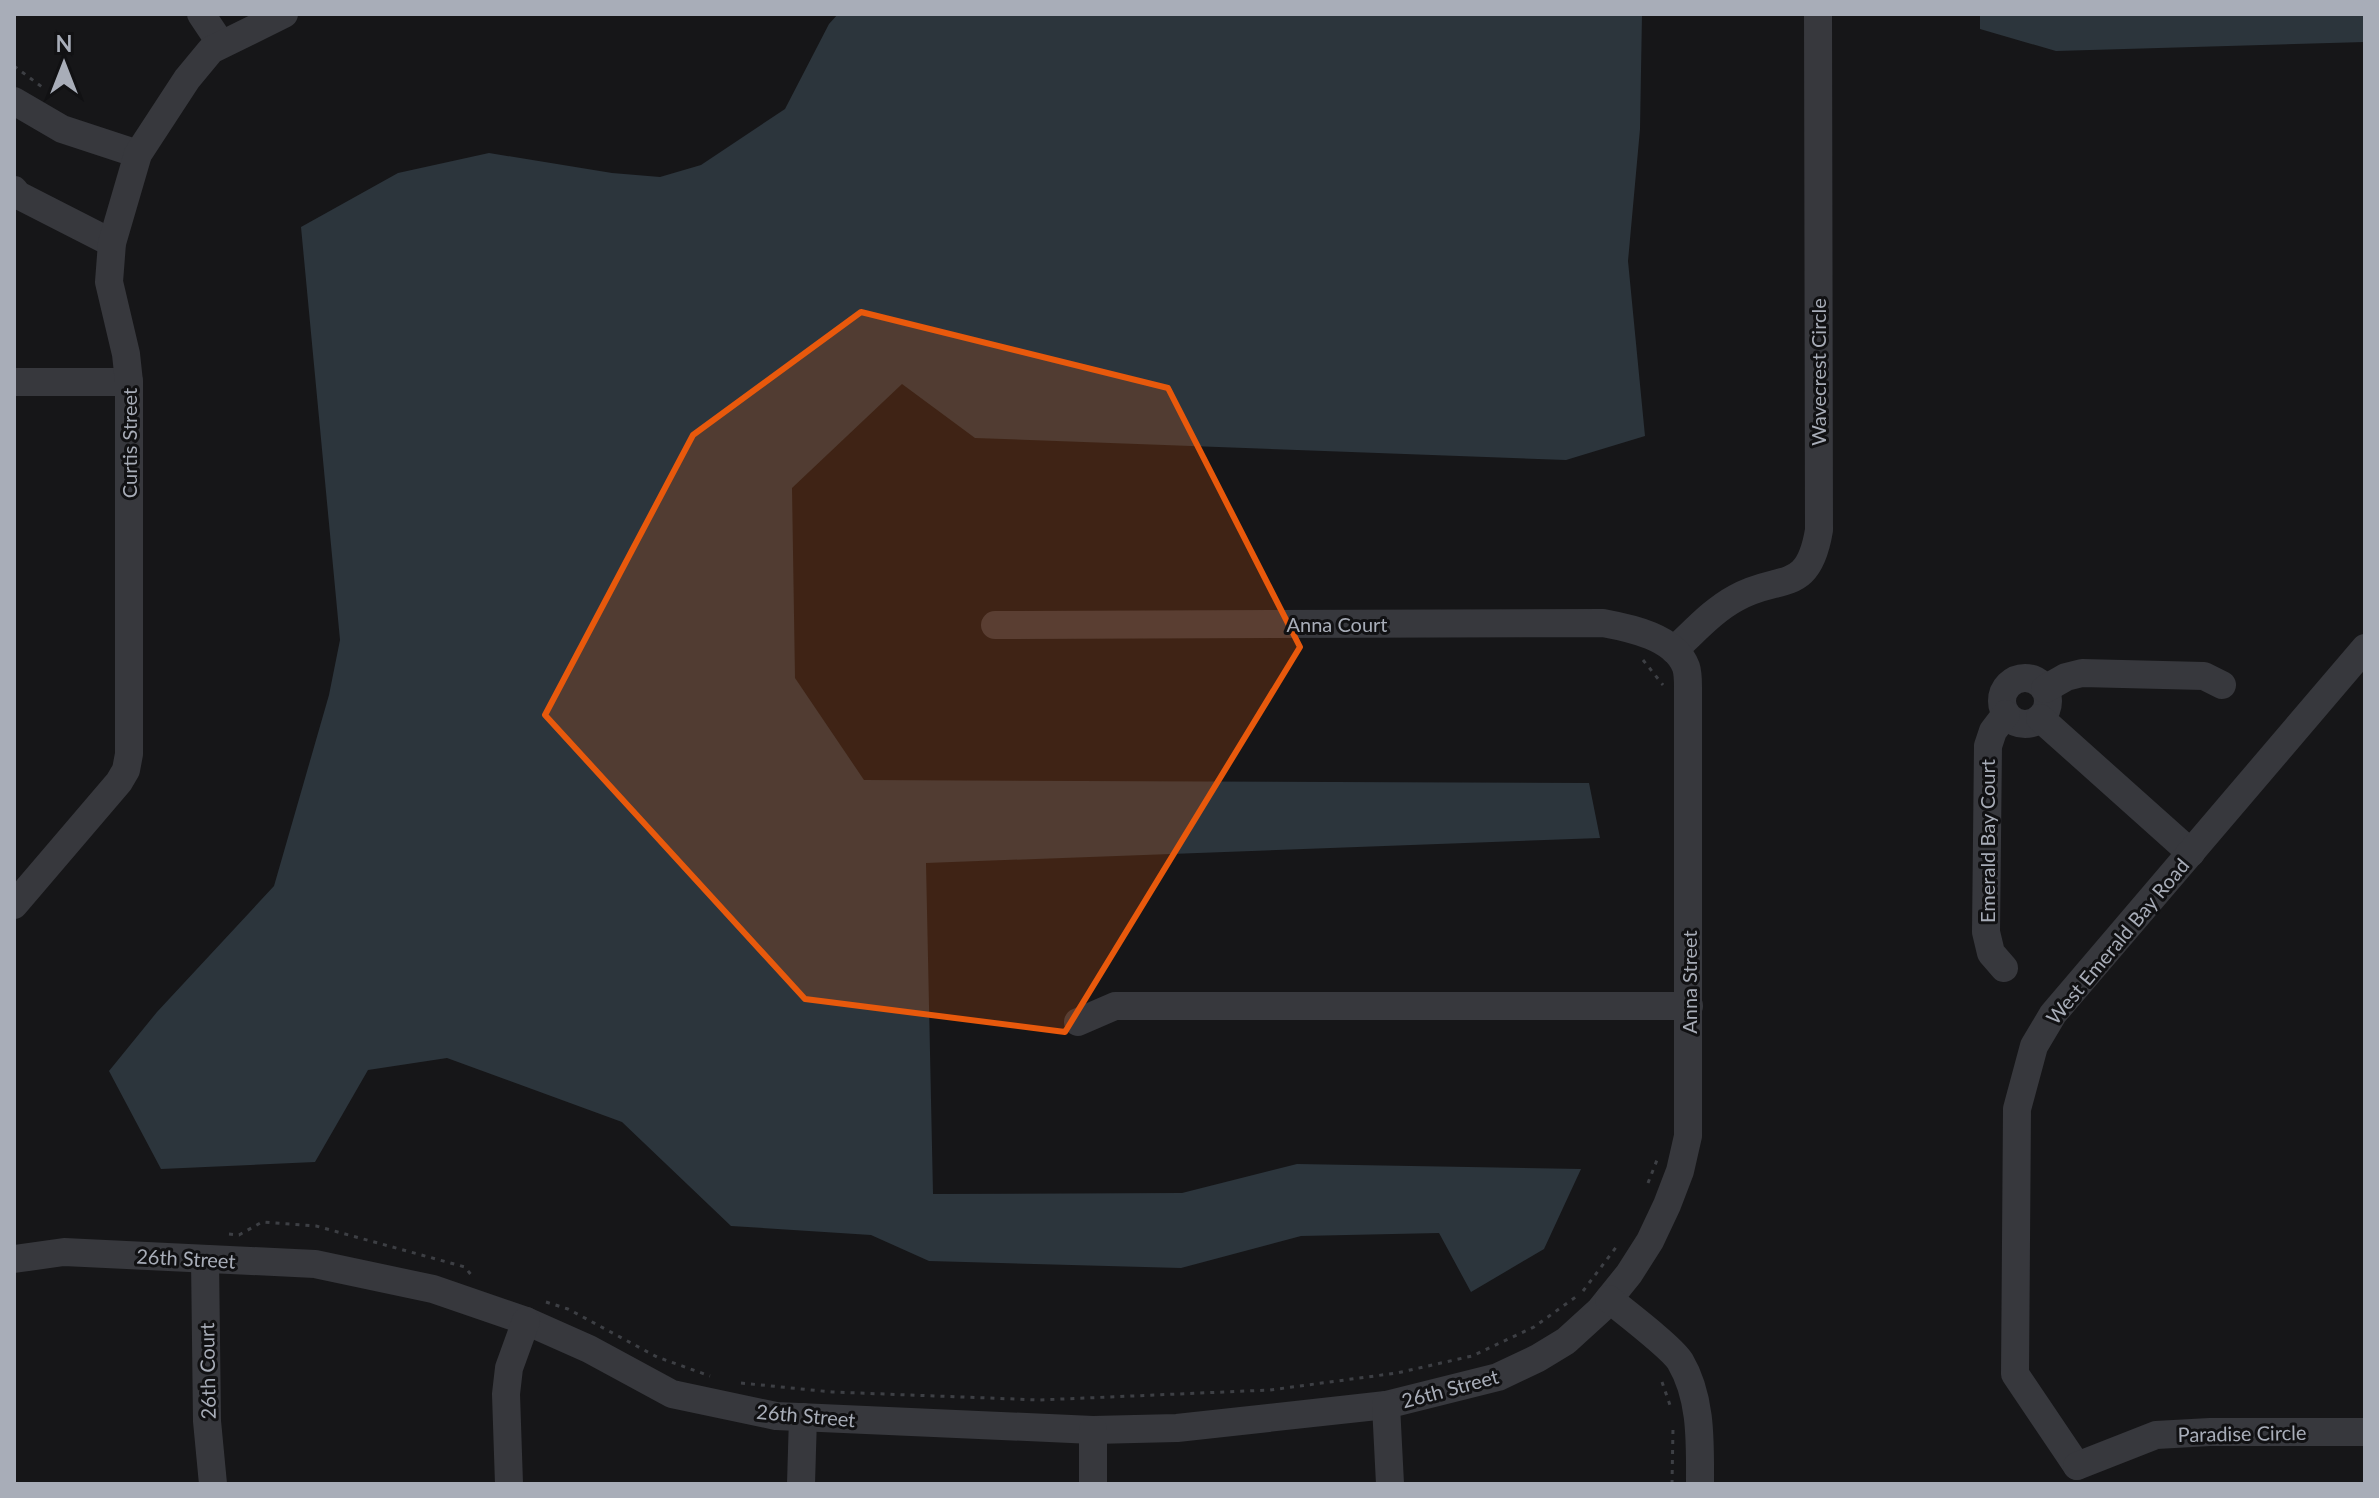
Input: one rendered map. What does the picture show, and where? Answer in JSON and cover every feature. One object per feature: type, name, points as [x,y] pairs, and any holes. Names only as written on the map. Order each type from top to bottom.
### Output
[{"type":"street","points":[[201,14],[221,44]]},
{"type":"street","name":"Curtis Street","points":[[14,905],[126,770],[130,737],[129,382],[126,354],[109,282],[112,243],[138,154],[201,60],[221,44],[284,14]]},
{"type":"street","name":"Wavecrest Circle","points":[[1664,644],[1740,595],[1793,579],[1808,567],[1816,548],[1819,530],[1818,14]]},
{"type":"street","points":[[14,101],[62,129],[138,154]]},
{"type":"street","points":[[14,190],[18,195],[112,243]]},
{"type":"street","points":[[14,382],[129,382]]},
{"type":"street","name":"Anna Court","points":[[995,625],[1603,623],[1631,628],[1664,644]]},
{"type":"street","name":"Anna Street","points":[[1605,1304],[1650,1241],[1680,1171],[1688,1136],[1688,687],[1686,667],[1664,644]]},
{"type":"street","name":"West Emerald Bay Road","points":[[2070,1475],[2015,1374],[2017,1109],[2034,1046],[2053,1014],[2365,648]]},
{"type":"street","points":[[2006,714],[2018,723],[2026,724],[2040,718],[2047,705],[2045,689],[2066,677],[2082,673],[2204,676],[2222,685]]},
{"type":"street","name":"Emerald Bay Court","points":[[2004,968],[1991,953],[1986,932],[1988,746],[1993,731],[2006,714],[2002,700],[2006,687],[2012,681],[2033,679],[2045,689]]},
{"type":"street","points":[[2040,718],[2191,853]]},
{"type":"street","points":[[1078,1022],[1115,1006],[1689,1006]]},
{"type":"street","name":"26th Street","points":[[14,1259],[64,1252],[315,1264],[532,1310],[589,1349],[672,1394],[776,1416],[1093,1430],[1177,1428],[1386,1405],[1498,1377],[1566,1341],[1605,1304]]},
{"type":"street","name":"26th Court","points":[[205,1259],[207,1421],[213,1484]]},
{"type":"street","points":[[1605,1304],[1679,1359],[1694,1394],[1700,1432],[1700,1484]]},
{"type":"street","points":[[509,1484],[506,1394],[509,1368],[532,1310]]},
{"type":"street","points":[[1386,1405],[1390,1484]]},
{"type":"street","points":[[801,1484],[803,1417]]},
{"type":"street","points":[[1093,1430],[1093,1484]]},
{"type":"street","name":"Paradise Circle","points":[[2070,1475],[2156,1435],[2365,1432]]},
{"type":"path","points":[[1663,684],[1640,656],[1664,644]]},
{"type":"path","points":[[1644,1196],[1658,1154]]},
{"type":"path","points":[[223,1234],[239,1235],[262,1222],[316,1226],[465,1267],[477,1282]]},
{"type":"path","points":[[739,1383],[832,1392],[1040,1400],[1270,1390],[1397,1373],[1472,1356],[1534,1327],[1580,1294],[1625,1235]]},
{"type":"path","points":[[532,1310],[568,1309],[657,1357],[710,1376]]},
{"type":"path","points":[[1659,1373],[1674,1416],[1672,1484]]},
{"type":"highlighted area","points":[[861,312],[1168,388],[1300,647],[1065,1032],[805,999],[545,715],[693,435]]},
{"type":"shaded area","points":[[838,14],[1642,14],[1640,129],[1628,261],[1645,436],[1566,460],[975,438],[902,384],[792,488],[795,678],[864,780],[1589,783],[1600,838],[926,863],[933,1194],[1182,1193],[1297,1164],[1581,1169],[1544,1249],[1471,1292],[1439,1233],[1301,1236],[1181,1268],[929,1261],[871,1235],[731,1226],[622,1122],[447,1058],[368,1070],[315,1162],[161,1169],[109,1071],[157,1012],[274,886],[329,695],[340,640],[301,227],[398,173],[489,153],[612,173],[660,177],[701,165],[785,109],[829,24]]},
{"type":"shaded area","points":[[1980,14],[2365,14],[2365,42],[2056,51],[1980,29]]}]
